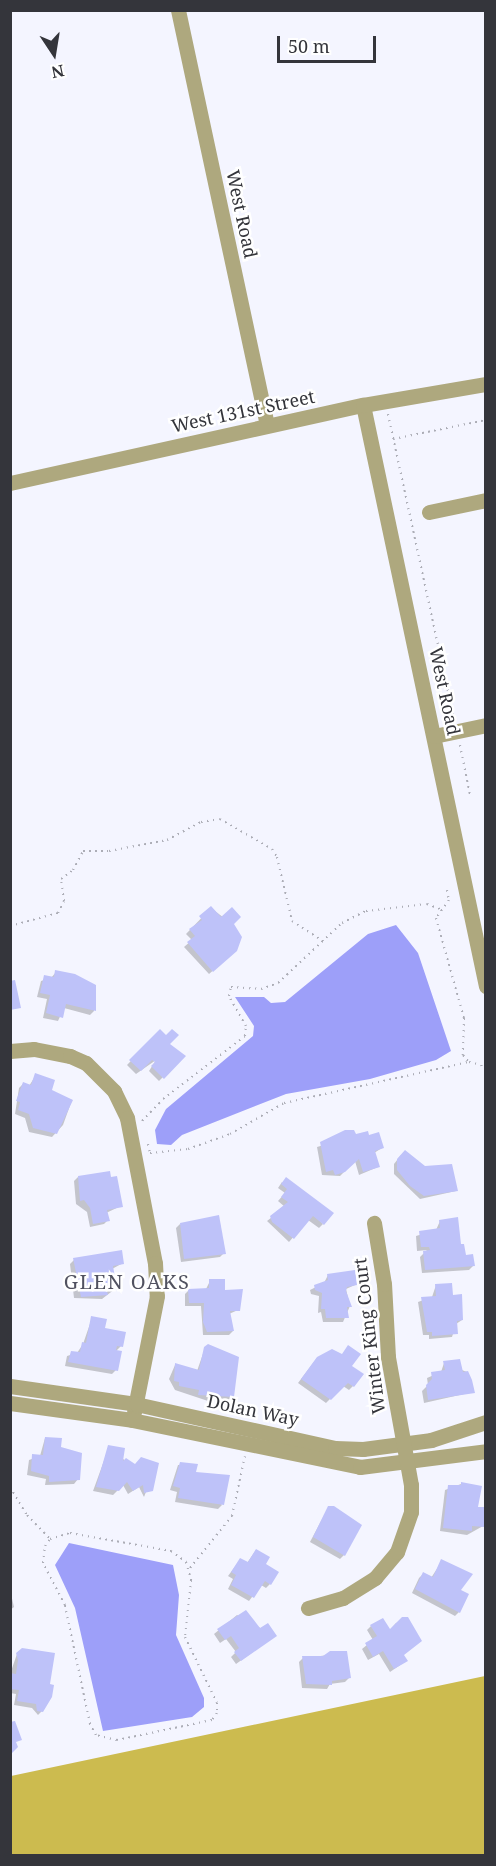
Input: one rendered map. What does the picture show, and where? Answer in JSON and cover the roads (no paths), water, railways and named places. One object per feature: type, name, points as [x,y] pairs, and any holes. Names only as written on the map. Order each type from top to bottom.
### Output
[{"type":"street","name":"West Road","points":[[178,10],[267,425]]},
{"type":"street","name":"West 131st Street","points":[[10,483],[363,405],[486,384]]},
{"type":"street","name":"West Road","points":[[363,405],[486,986]]},
{"type":"street","points":[[429,512],[486,500]]},
{"type":"street","points":[[434,736],[486,725]]},
{"type":"street","points":[[10,1051],[34,1049],[70,1056],[86,1063],[114,1091],[127,1118],[155,1263],[157,1296],[132,1420]]},
{"type":"street","name":"Winter King Court","points":[[308,1608],[362,1589],[389,1566],[406,1532],[411,1512],[406,1461],[388,1358],[384,1284],[374,1223]]},
{"type":"street","name":"Dolan Way","points":[[10,1386],[136,1404],[335,1448],[363,1449],[432,1440],[486,1422]]},
{"type":"street","name":"Dolan Way","points":[[10,1403],[132,1420],[360,1467],[486,1451]]},
{"type":"water","points":[[396,925],[418,953],[451,1051],[436,1060],[370,1079],[286,1094],[182,1135],[171,1145],[157,1144],[155,1130],[166,1109],[253,1036],[254,1026],[235,997],[264,997],[271,1003],[285,1002],[368,934]]},
{"type":"water","points":[[69,1543],[173,1565],[179,1595],[176,1635],[204,1698],[204,1707],[192,1717],[103,1731],[75,1608],[55,1565]]},
{"type":"district","name":"GLEN OAKS","points":[[127,1281]]}]
